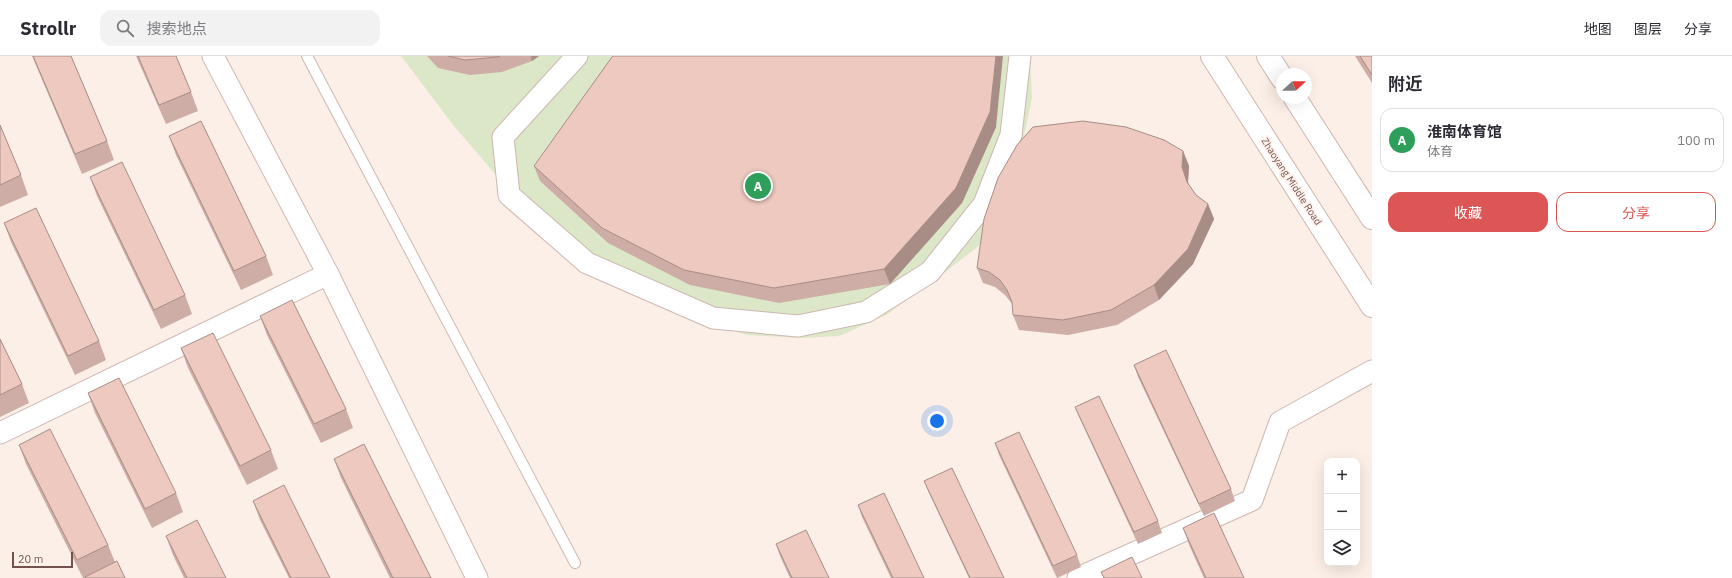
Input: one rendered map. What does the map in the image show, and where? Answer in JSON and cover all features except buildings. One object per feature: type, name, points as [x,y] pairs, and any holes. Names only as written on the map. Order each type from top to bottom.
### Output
[{"type":"main road","name":"Zhaoyang Middle Road","points":[[1212,56],[1372,306]]},
{"type":"main road","points":[[1268,56],[1276,69]]},
{"type":"main road","points":[[1299,104],[1372,218]]},
{"type":"street","points":[[213,56],[328,274],[477,578]]},
{"type":"street","points":[[577,56],[503,137],[509,196],[587,263],[713,318],[798,326],[866,312],[930,272],[984,204],[1010,135],[1020,56]]},
{"type":"street","points":[[0,433],[328,274]]},
{"type":"street","points":[[1078,578],[1252,500],[1280,422],[1372,371]]},
{"type":"lane","points":[[307,56],[575,562]]},
{"type":"green space","points":[[401,56],[1030,56],[1032,98],[1017,169],[985,241],[886,315],[839,336],[800,338],[747,335],[669,309],[520,203],[454,126]]},
{"type":"place","name":"淮南体育馆","points":[[758,186]]}]
